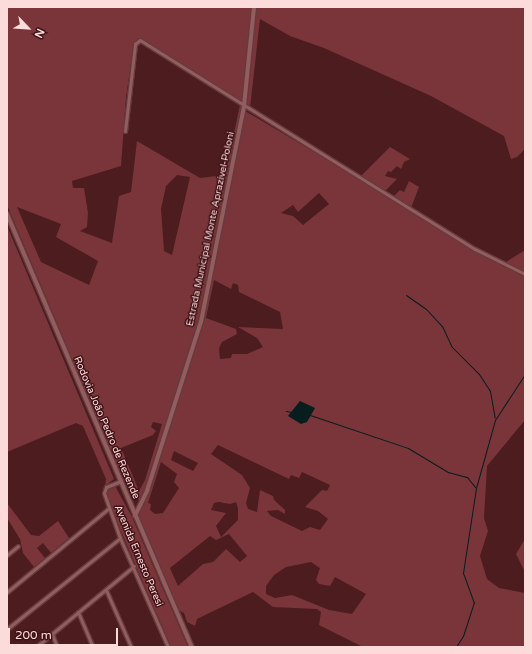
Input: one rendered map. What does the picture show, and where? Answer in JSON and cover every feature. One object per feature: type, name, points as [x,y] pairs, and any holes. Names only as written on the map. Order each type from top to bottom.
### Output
[{"type":"main road","name":"Rodovia João Pedro de Rezende","points":[[7,214],[192,647]]},
{"type":"street","name":"Estrada Municipal Monte Aprazível-Poloni","points":[[135,516],[147,491],[201,322],[244,106],[254,7]]},
{"type":"street","points":[[126,131],[129,90],[135,44],[138,40],[475,249],[525,274]]},
{"type":"street","name":"Avenida Ernesto Peresi","points":[[121,481],[104,488],[109,508],[120,538],[134,566],[168,647]]},
{"type":"street","points":[[7,592],[109,508]]},
{"type":"street","points":[[7,629],[120,538]]},
{"type":"street","points":[[7,555],[18,546]]},
{"type":"street","points":[[36,647],[134,566]]},
{"type":"street","points":[[106,590],[131,647]]},
{"type":"street","points":[[78,612],[93,647]]},
{"type":"street","points":[[52,634],[57,647]]},
{"type":"shaded area","points":[[7,7],[253,7],[243,100],[240,102],[137,40],[134,44],[126,97],[121,166],[72,181],[73,188],[84,188],[88,213],[87,227],[80,231],[112,243],[119,196],[131,192],[137,141],[200,178],[225,175],[240,105],[242,107],[200,322],[141,502],[127,489],[7,205]],"holes":[[[177,175],[190,177],[172,255],[164,251],[161,209],[166,186]],[[17,207],[61,224],[56,237],[98,261],[89,285],[41,262]],[[153,422],[162,424],[145,480],[139,491],[121,448],[153,435],[156,431],[151,427]]]},
{"type":"shaded area","points":[[256,7],[525,7],[525,149],[517,157],[511,159],[504,136],[431,96],[324,48],[290,36],[260,19],[250,108],[245,105]]},
{"type":"shaded area","points":[[245,111],[525,277],[525,420],[487,466],[484,518],[488,531],[480,556],[487,579],[499,588],[525,593],[525,647],[363,647],[319,625],[321,612],[317,609],[273,607],[253,592],[197,619],[195,626],[187,622],[184,613],[178,610],[138,517],[148,492],[202,322]],"holes":[[[319,193],[329,204],[303,225],[293,216],[281,213],[293,205],[298,212]],[[214,280],[231,289],[233,283],[238,285],[239,292],[280,312],[283,329],[238,327],[257,338],[263,347],[247,354],[232,354],[231,358],[220,359],[219,348],[222,342],[237,334],[236,329],[206,318]],[[218,445],[289,479],[291,475],[299,478],[302,472],[330,485],[327,491],[322,490],[305,507],[318,511],[328,519],[320,530],[310,527],[302,531],[271,516],[267,511],[278,510],[285,514],[285,510],[274,500],[273,496],[260,490],[257,512],[248,509],[246,503],[250,488],[242,475],[211,454]],[[174,451],[198,463],[193,471],[171,460]],[[161,462],[177,474],[174,482],[179,488],[163,513],[155,514],[150,510],[151,504],[148,503]],[[219,502],[230,504],[236,502],[238,508],[238,520],[221,537],[216,526],[226,513],[211,510],[214,503]],[[229,534],[247,556],[240,562],[226,549],[213,562],[203,564],[178,586],[170,568],[210,536],[216,540]],[[311,562],[320,568],[316,580],[319,584],[330,586],[335,577],[366,594],[352,614],[329,610],[292,595],[275,598],[266,594],[266,586],[274,575],[286,567]]]},
{"type":"shaded area","points":[[390,147],[410,159],[404,162],[401,169],[397,166],[391,172],[388,171],[385,176],[397,179],[385,191],[361,176]]},
{"type":"shaded area","points":[[409,181],[419,187],[411,208],[393,197],[400,190],[404,192]]},
{"type":"shaded area","points":[[7,226],[114,479],[105,486],[106,479],[83,426],[76,423],[7,452]]},
{"type":"shaded area","points":[[525,250],[525,272],[506,262]]},
{"type":"shaded area","points":[[115,486],[132,517],[188,647],[171,647],[111,508],[106,491]]},
{"type":"shaded area","points":[[7,503],[31,535],[39,536],[58,521],[69,538],[51,553],[43,543],[37,548],[45,558],[34,567],[23,553],[20,539],[7,518]]},
{"type":"shaded area","points":[[525,539],[525,572],[516,554]]},
{"type":"water","points":[[300,401],[315,408],[307,422],[301,424],[288,416]]},
{"type":"waterway","points":[[406,295],[426,309],[442,326],[452,347],[479,374],[490,391],[495,418]]},
{"type":"waterway","points":[[456,647],[463,636],[474,603],[463,573],[476,488],[495,420],[525,374]]},
{"type":"waterway","points":[[286,411],[291,412]]},
{"type":"waterway","points":[[310,415],[408,448],[448,472],[467,477],[475,487]]}]
